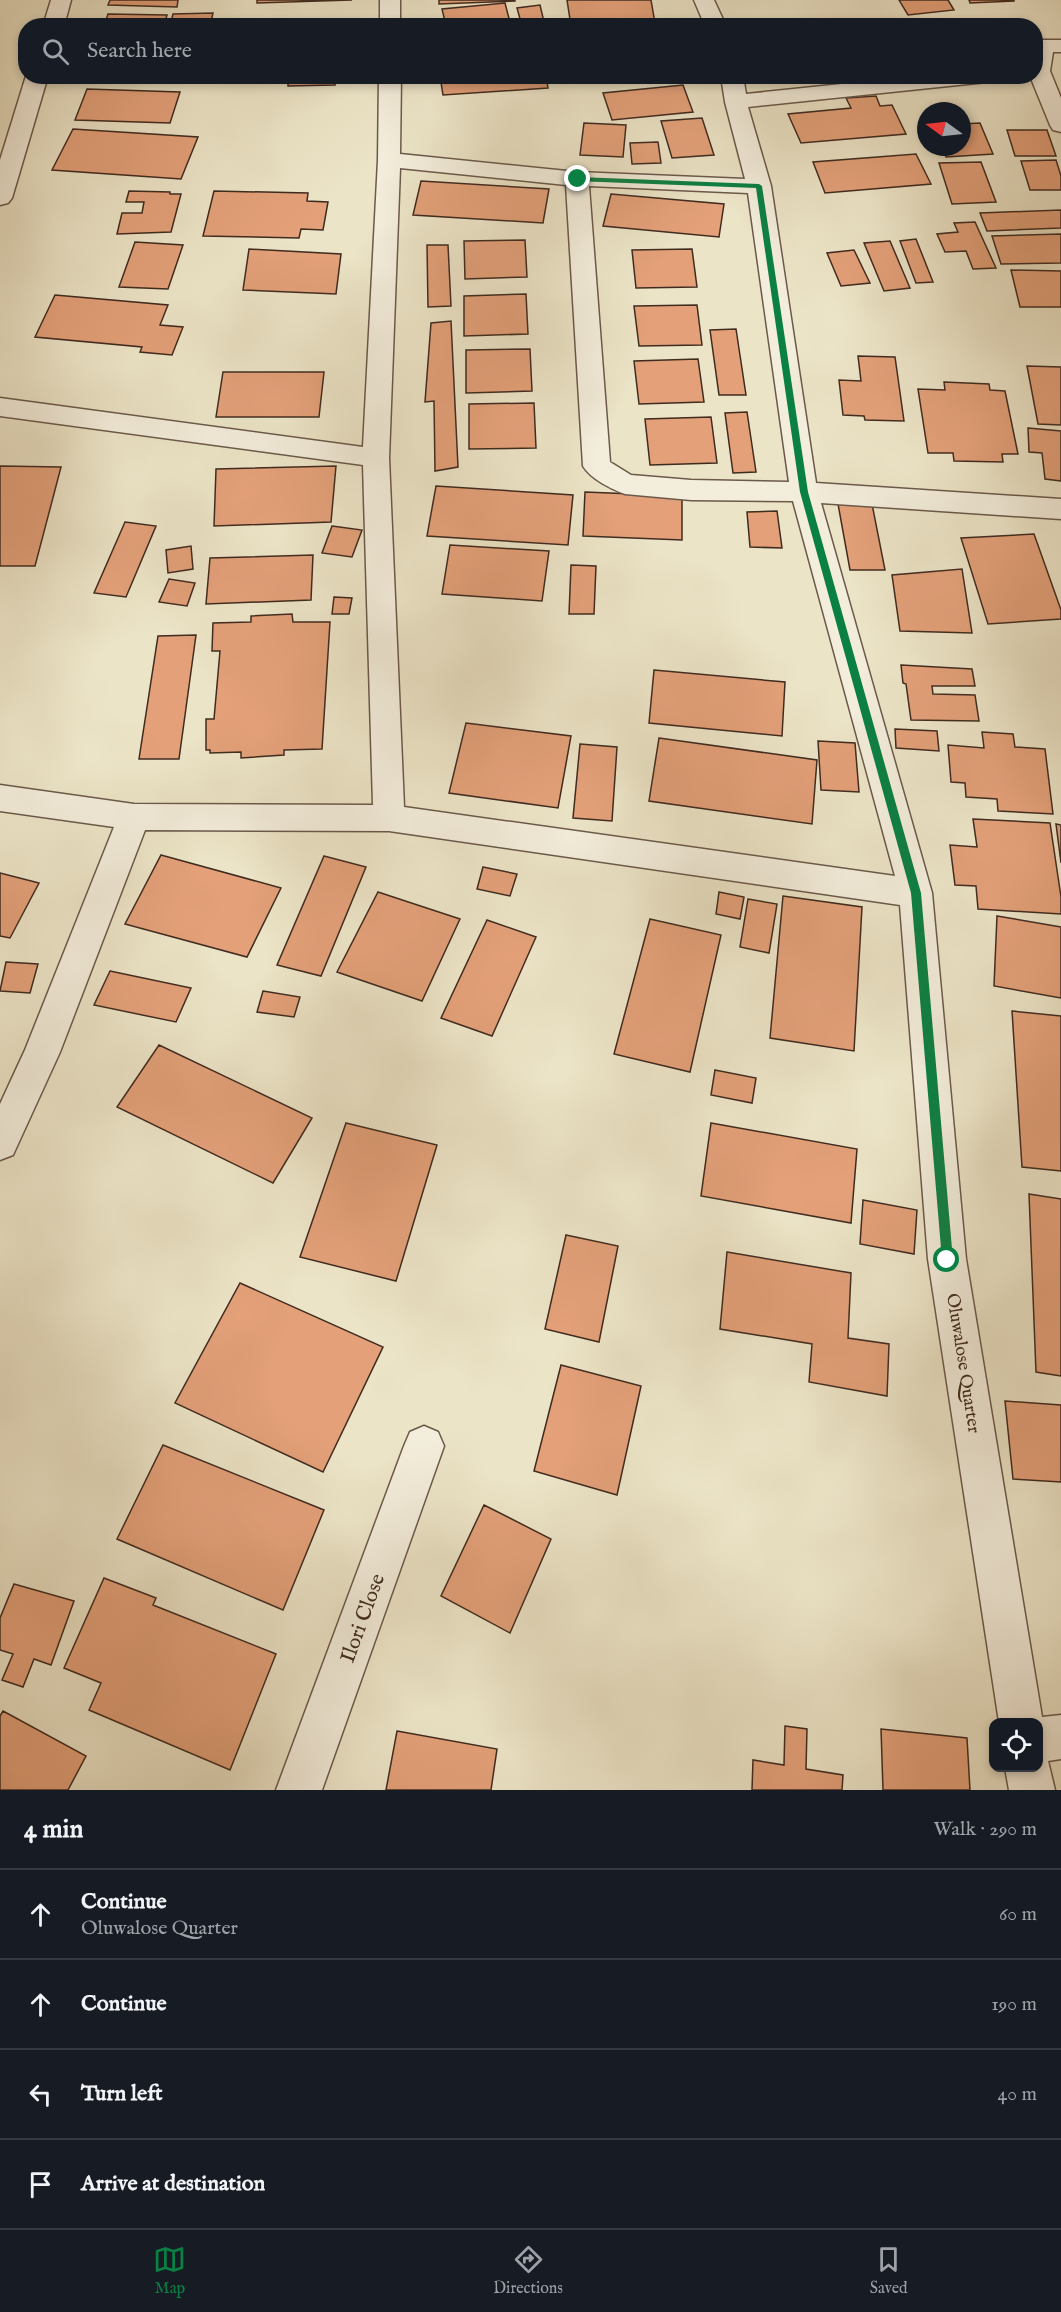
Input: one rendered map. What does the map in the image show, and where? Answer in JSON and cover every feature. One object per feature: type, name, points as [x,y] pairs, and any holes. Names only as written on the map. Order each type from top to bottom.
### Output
[{"type":"street","points":[[55,18],[61,0]]},
{"type":"street","points":[[390,0],[390,18]]},
{"type":"street","points":[[704,0],[712,18]]},
{"type":"street","points":[[1043,46],[1061,46]]},
{"type":"street","points":[[0,198],[35,84]]},
{"type":"street","points":[[389,818],[376,458],[389,160],[390,84]]},
{"type":"street","name":"Oluwalose Quarter","points":[[733,84],[759,186],[804,492],[916,893],[947,1260],[1021,1718]]},
{"type":"street","points":[[736,102],[910,84]]},
{"type":"street","points":[[1043,84],[1061,125]]},
{"type":"street","points":[[389,160],[578,179],[759,186]]},
{"type":"street","points":[[578,179],[597,466],[625,483],[691,490],[804,492],[1061,509]]},
{"type":"street","points":[[0,406],[376,458]]},
{"type":"street","points":[[0,798],[134,817],[389,818],[916,893]]},
{"type":"street","points":[[0,1143],[42,1052],[134,817]]},
{"type":"street","name":"Ilori Close","points":[[299,1790],[424,1446]]},
{"type":"street","points":[[1043,1739],[1061,1737]]},
{"type":"street","points":[[1029,1772],[1032,1790]]},
{"type":"building","points":[[110,0],[178,0],[177,7],[108,5]]},
{"type":"building","points":[[257,0],[352,0],[257,3]]},
{"type":"building","points":[[439,0],[515,0],[515,1],[439,4]]},
{"type":"building","points":[[567,0],[651,0],[654,18],[570,18]]},
{"type":"building","points":[[899,0],[948,0],[954,10],[908,15]]},
{"type":"building","points":[[969,0],[1014,0],[1014,1],[970,3]]},
{"type":"building","points":[[505,3],[509,18],[444,18],[442,9]]},
{"type":"building","points":[[540,5],[543,18],[520,18],[517,8]]},
{"type":"building","points":[[213,13],[212,18],[172,18],[173,14]]},
{"type":"building","points":[[108,14],[167,15],[166,18],[107,18]]},
{"type":"building","points":[[288,84],[335,84],[335,85],[288,86]]},
{"type":"building","points":[[441,84],[547,84],[548,88],[443,95]]},
{"type":"building","points":[[683,85],[693,112],[612,120],[603,93]]},
{"type":"building","points":[[87,89],[180,92],[170,123],[75,120]]},
{"type":"building","points":[[876,96],[880,106],[892,105],[906,134],[801,143],[788,114],[851,108],[846,98]]},
{"type":"building","points":[[702,118],[714,155],[672,158],[661,121]]},
{"type":"building","points":[[584,123],[626,125],[623,157],[580,155]]},
{"type":"building","points":[[980,123],[993,154],[971,155],[971,124]]},
{"type":"building","points":[[73,129],[198,137],[181,179],[52,170]]},
{"type":"building","points":[[1007,130],[1047,130],[1056,156],[1015,156]]},
{"type":"building","points":[[658,142],[661,163],[632,164],[630,143]]},
{"type":"building","points":[[916,154],[931,184],[825,193],[813,162]]},
{"type":"building","points":[[1056,160],[1061,176],[1061,190],[1030,190],[1021,161]]},
{"type":"building","points":[[981,162],[996,202],[952,204],[939,163]]},
{"type":"building","points":[[421,181],[549,189],[543,223],[413,215]]},
{"type":"building","points":[[129,191],[181,194],[171,232],[117,234],[122,213],[142,213],[144,202],[126,202]]},
{"type":"building","points":[[214,191],[308,193],[307,201],[328,202],[323,230],[301,229],[299,238],[203,236]]},
{"type":"building","points":[[611,194],[724,204],[719,237],[603,226]]},
{"type":"building","points":[[1061,210],[1061,228],[987,231],[980,213]]},
{"type":"building","points":[[975,222],[996,268],[973,269],[966,251],[945,252],[937,234],[958,232],[954,223]]},
{"type":"building","points":[[1061,234],[1061,263],[1001,264],[992,236]]},
{"type":"building","points":[[916,239],[933,282],[916,283],[900,241]]},
{"type":"building","points":[[525,240],[527,277],[465,279],[464,241]]},
{"type":"building","points":[[890,241],[910,288],[884,291],[864,243]]},
{"type":"building","points":[[135,242],[183,245],[168,289],[119,287]]},
{"type":"building","points":[[427,245],[448,245],[451,306],[428,307]]},
{"type":"building","points":[[249,249],[341,254],[336,294],[243,290]]},
{"type":"building","points":[[692,249],[697,287],[636,288],[632,250]]},
{"type":"building","points":[[854,250],[870,283],[841,286],[827,253]]},
{"type":"building","points":[[1011,270],[1061,271],[1061,307],[1020,307]]},
{"type":"building","points":[[526,294],[528,334],[464,336],[464,296]]},
{"type":"building","points":[[55,295],[168,305],[160,325],[183,327],[172,355],[140,352],[142,347],[35,337]]},
{"type":"building","points":[[697,305],[702,345],[639,346],[634,306]]},
{"type":"building","points":[[451,321],[458,467],[435,471],[434,401],[425,402],[431,323]]},
{"type":"building","points":[[736,329],[746,395],[719,395],[710,330]]},
{"type":"building","points":[[530,349],[532,391],[466,393],[466,350]]},
{"type":"building","points":[[858,356],[895,357],[904,421],[865,420],[864,416],[843,415],[839,380],[861,381]]},
{"type":"building","points":[[698,359],[704,402],[639,404],[634,361]]},
{"type":"building","points":[[1027,366],[1061,367],[1061,425],[1038,424]]},
{"type":"building","points":[[223,372],[324,372],[319,417],[216,417]]},
{"type":"building","points":[[944,382],[989,384],[990,390],[1005,391],[1018,454],[1002,454],[1003,462],[954,461],[953,453],[928,453],[918,389],[945,390]]},
{"type":"building","points":[[534,403],[536,448],[469,449],[469,404]]},
{"type":"building","points":[[747,412],[756,472],[733,473],[725,413]]},
{"type":"building","points":[[711,417],[717,463],[650,465],[645,419]]},
{"type":"building","points":[[1028,428],[1061,431],[1061,481],[1045,479],[1042,453],[1029,452]]},
{"type":"building","points":[[0,466],[61,467],[35,566],[0,566]]},
{"type":"building","points":[[336,466],[331,522],[214,526],[216,469]]},
{"type":"building","points":[[436,486],[573,495],[568,545],[427,536]]},
{"type":"building","points":[[585,492],[682,496],[682,540],[583,536]]},
{"type":"building","points":[[838,504],[872,504],[885,570],[850,570]]},
{"type":"building","points":[[777,511],[782,548],[750,547],[747,512]]},
{"type":"building","points":[[125,522],[156,526],[126,597],[94,593]]},
{"type":"building","points":[[332,526],[362,530],[352,557],[322,553]]},
{"type":"building","points":[[1034,534],[1061,610],[1061,619],[988,624],[961,538]]},
{"type":"building","points":[[450,545],[549,551],[542,601],[442,594]]},
{"type":"building","points":[[191,546],[193,569],[168,573],[166,550]]},
{"type":"building","points":[[313,555],[311,600],[206,604],[210,558]]},
{"type":"building","points":[[571,565],[596,566],[594,614],[569,614]]},
{"type":"building","points":[[962,569],[972,633],[900,631],[892,575]]},
{"type":"building","points":[[169,579],[195,583],[187,606],[159,602]]},
{"type":"building","points":[[334,597],[352,598],[349,614],[332,614]]},
{"type":"building","points":[[292,614],[293,622],[330,622],[322,749],[284,750],[284,755],[241,758],[241,752],[210,753],[210,750],[206,750],[206,719],[214,719],[220,651],[212,651],[213,623],[251,622],[251,616]]},
{"type":"building","points":[[196,635],[179,759],[139,759],[158,636]]},
{"type":"building","points":[[901,665],[972,669],[975,686],[932,686],[933,694],[975,695],[979,721],[911,720]]},
{"type":"building","points":[[654,670],[785,682],[782,736],[649,723]]},
{"type":"building","points":[[466,723],[571,736],[558,808],[449,793]]},
{"type":"building","points":[[895,729],[937,731],[939,751],[896,748]]},
{"type":"building","points":[[982,732],[1013,734],[1015,747],[1045,749],[1053,814],[998,811],[997,799],[966,797],[965,783],[951,782],[948,745],[984,748]]},
{"type":"building","points":[[659,738],[817,760],[812,824],[649,801]]},
{"type":"building","points":[[818,741],[855,743],[859,792],[821,790]]},
{"type":"building","points":[[580,744],[617,747],[612,821],[573,818]]},
{"type":"building","points":[[973,819],[1050,823],[1061,897],[1061,914],[978,909],[976,886],[955,885],[950,845],[977,847]]},
{"type":"building","points":[[1056,824],[1061,825],[1061,863]]},
{"type":"building","points":[[161,855],[281,888],[247,957],[125,924]]},
{"type":"building","points":[[324,856],[366,867],[321,976],[277,965]]},
{"type":"building","points":[[483,867],[517,874],[510,896],[477,889]]},
{"type":"building","points":[[0,873],[39,883],[10,938],[0,936]]},
{"type":"building","points":[[378,892],[460,919],[422,1001],[337,972]]},
{"type":"building","points":[[719,892],[744,897],[740,919],[716,914]]},
{"type":"building","points":[[783,896],[862,907],[854,1051],[770,1038]]},
{"type":"building","points":[[748,899],[777,904],[769,953],[740,947]]},
{"type":"building","points":[[997,916],[1061,927],[1061,998],[994,986]]},
{"type":"building","points":[[650,919],[721,935],[690,1072],[614,1054]]},
{"type":"building","points":[[487,920],[536,937],[492,1036],[441,1018]]},
{"type":"building","points":[[6,962],[38,964],[30,993],[0,991]]},
{"type":"building","points":[[110,971],[191,988],[176,1022],[94,1005]]},
{"type":"building","points":[[263,991],[300,997],[294,1017],[257,1012]]},
{"type":"building","points":[[1012,1011],[1061,1016],[1061,1171],[1022,1167]]},
{"type":"building","points":[[159,1045],[312,1118],[273,1183],[117,1107]]},
{"type":"building","points":[[715,1070],[756,1078],[752,1103],[711,1095]]},
{"type":"building","points":[[346,1123],[437,1145],[396,1281],[300,1257]]},
{"type":"building","points":[[711,1123],[857,1149],[851,1223],[701,1196]]},
{"type":"building","points":[[1029,1194],[1061,1199],[1061,1376],[1036,1372]]},
{"type":"building","points":[[863,1200],[917,1210],[914,1254],[860,1244]]},
{"type":"building","points":[[566,1235],[618,1246],[599,1342],[545,1329]]},
{"type":"building","points":[[727,1252],[851,1273],[848,1338],[889,1344],[887,1396],[809,1382],[812,1344],[720,1329]]},
{"type":"building","points":[[240,1283],[383,1347],[323,1472],[175,1403]]},
{"type":"building","points":[[561,1365],[641,1386],[617,1495],[534,1471]]},
{"type":"building","points":[[1005,1401],[1061,1405],[1061,1482],[1013,1479]]},
{"type":"building","points":[[163,1445],[324,1510],[283,1610],[117,1539]]},
{"type":"building","points":[[484,1505],[551,1539],[510,1633],[441,1596]]},
{"type":"building","points":[[104,1578],[156,1598],[153,1605],[276,1654],[230,1770],[89,1710],[101,1683],[64,1668]]},
{"type":"building","points":[[14,1584],[74,1601],[51,1665],[34,1659],[23,1687],[2,1680],[13,1654],[0,1650],[0,1618]]},
{"type":"building","points":[[3,1711],[86,1756],[68,1790],[0,1790],[0,1716]]},
{"type":"building","points":[[785,1726],[807,1729],[806,1769],[843,1775],[842,1790],[752,1790],[753,1760],[784,1765]]},
{"type":"building","points":[[881,1729],[967,1738],[970,1790],[883,1790]]},
{"type":"building","points":[[397,1731],[497,1749],[491,1790],[386,1790]]},
{"type":"route","points":[[578,179],[759,186],[804,492],[916,893],[947,1260]]}]
